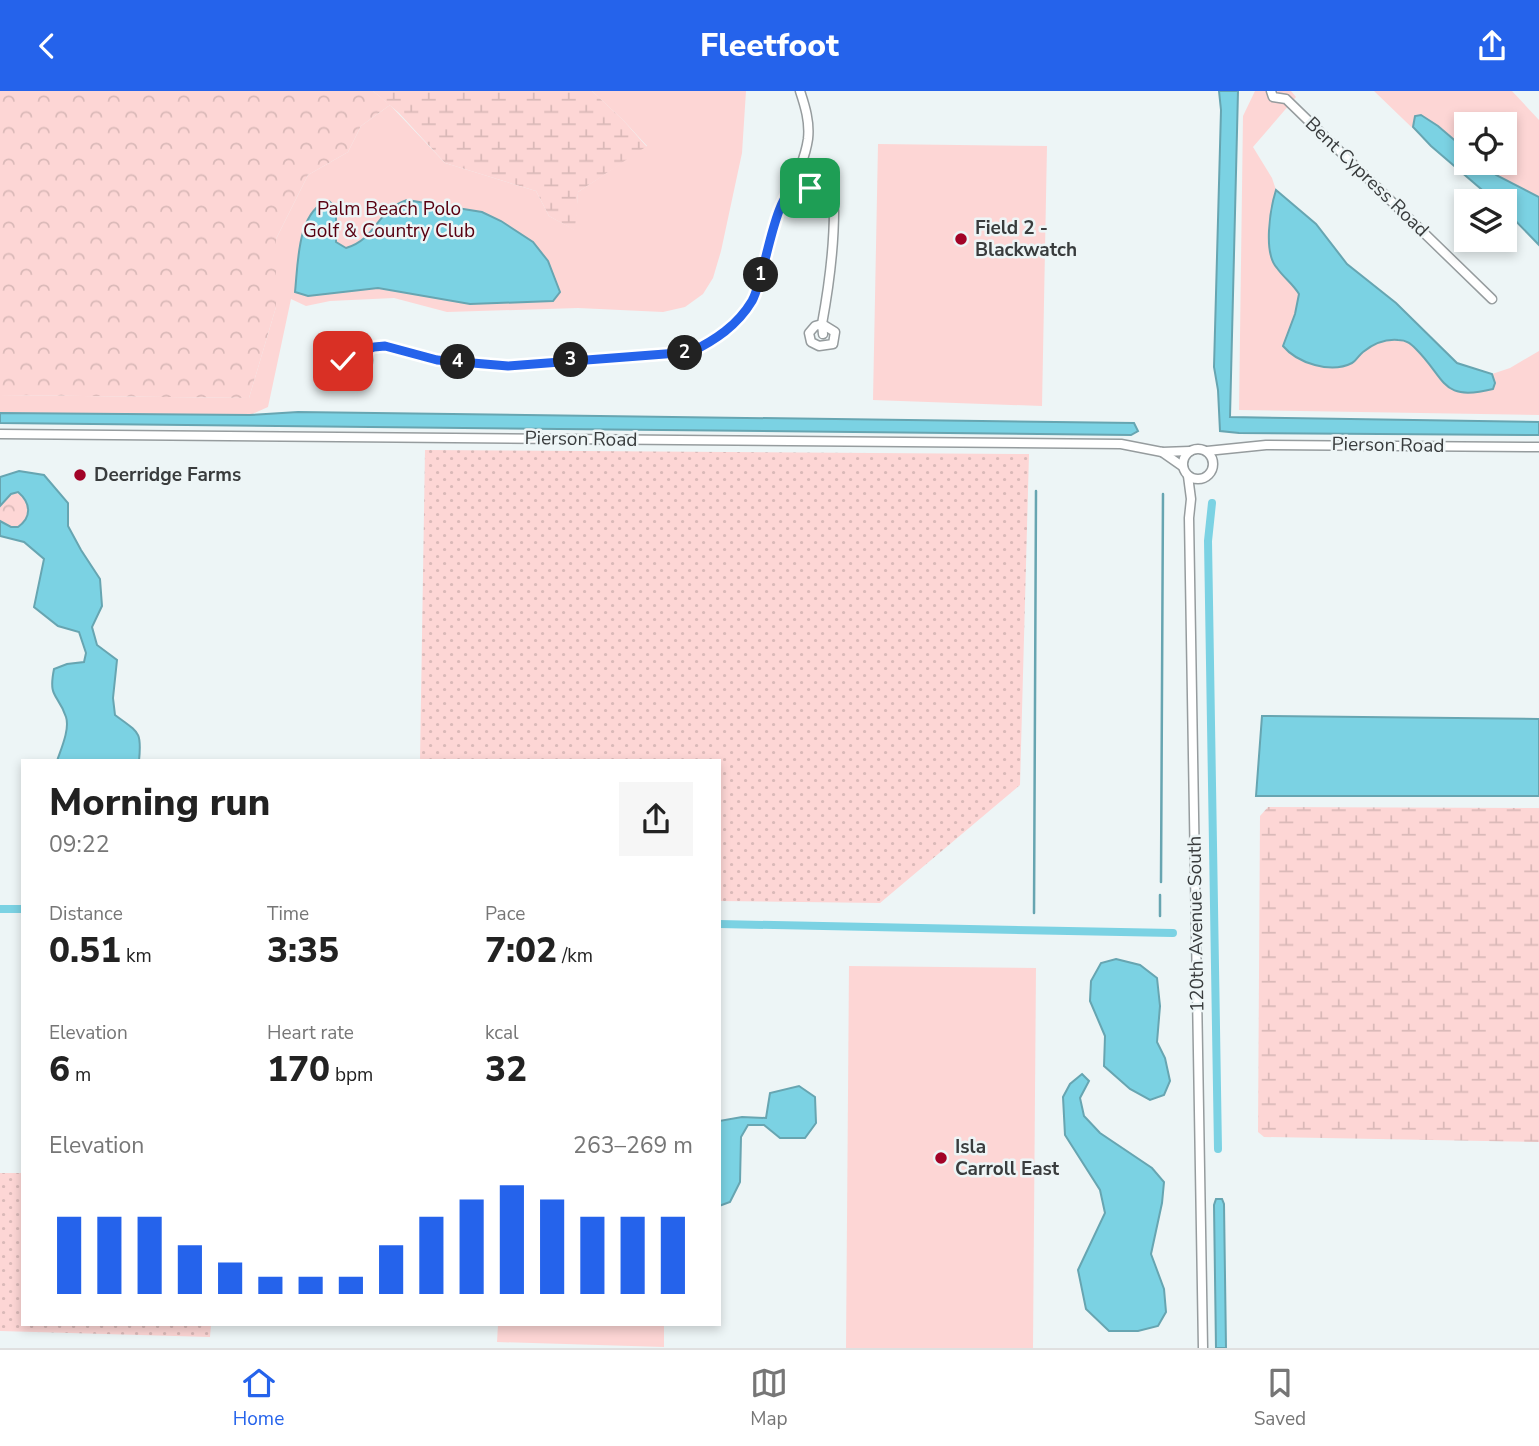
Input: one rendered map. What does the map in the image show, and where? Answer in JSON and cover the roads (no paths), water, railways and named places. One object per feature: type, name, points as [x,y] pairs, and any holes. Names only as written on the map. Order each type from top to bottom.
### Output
[{"type":"street","points":[[365,351],[385,346],[437,360],[508,366],[691,352],[716,339],[739,319],[753,299],[769,240],[802,165],[808,136],[807,113],[800,91]]},
{"type":"street","name":"Bent Cypress Road","points":[[1270,91],[1273,97],[1286,99],[1492,299]]},
{"type":"street","points":[[823,329],[834,244],[834,210]]},
{"type":"street","name":"Pierson Road","points":[[0,434],[1121,444],[1162,452],[1190,451]]},
{"type":"street","name":"Pierson Road","points":[[1207,451],[1307,444],[1539,447]]},
{"type":"street","points":[[1196,448],[1207,451],[1212,457],[1211,472],[1201,479],[1188,476],[1182,466],[1183,460],[1196,448]]},
{"type":"street","name":"Pierson Road","points":[[1213,464],[1238,450]]},
{"type":"street","name":"Pierson Road","points":[[1162,452],[1182,466]]},
{"type":"street","name":"120th Avenue South","points":[[1188,476],[1191,499],[1189,532],[1203,1348]]},
{"type":"street","name":"120th Avenue South","points":[[1191,499],[1201,479]]},
{"type":"water","points":[[1219,91],[1238,91],[1230,417],[1539,422],[1539,435],[1220,431],[1214,367],[1221,110]]},
{"type":"water","points":[[1421,115],[1454,140],[1454,166],[1413,127],[1415,116]]},
{"type":"water","points":[[1465,175],[1496,175],[1539,197],[1539,245],[1517,222],[1517,189],[1481,189]]},
{"type":"water","points":[[1276,190],[1316,224],[1347,264],[1396,303],[1457,363],[1492,374],[1495,383],[1493,389],[1463,393],[1454,390],[1440,379],[1414,347],[1401,340],[1375,344],[1352,363],[1344,366],[1315,365],[1289,352],[1283,346],[1299,294],[1277,268],[1270,252],[1270,219]]},
{"type":"water","points":[[407,200],[482,212],[501,221],[533,242],[548,261],[560,292],[553,301],[470,304],[378,288],[308,296],[295,292],[301,239],[305,226],[318,206],[329,201],[336,208],[336,242],[346,248],[364,238],[389,210]]},
{"type":"water","points":[[298,412],[1134,423],[1138,431],[1131,435],[0,423],[0,413],[250,415]]},
{"type":"water","points":[[19,471],[44,475],[68,503],[68,526],[100,579],[102,606],[92,627],[97,645],[117,660],[113,698],[115,715],[137,733],[139,759],[58,759],[67,722],[53,691],[54,669],[84,662],[86,653],[79,632],[58,626],[34,607],[44,559],[24,542],[0,536],[0,521],[11,527],[18,527],[26,519],[28,510],[18,492],[11,494],[0,506],[0,477]]},
{"type":"water","points":[[1262,716],[1539,719],[1539,796],[1256,796]]},
{"type":"water","points":[[1116,959],[1140,965],[1157,978],[1160,1006],[1157,1042],[1165,1058],[1170,1081],[1164,1095],[1150,1100],[1130,1089],[1104,1066],[1105,1036],[1090,1001],[1091,981],[1101,963]]},
{"type":"water","points":[[1082,1074],[1089,1081],[1080,1098],[1084,1116],[1100,1133],[1152,1168],[1164,1182],[1151,1254],[1164,1289],[1166,1312],[1158,1326],[1138,1331],[1109,1331],[1086,1309],[1078,1270],[1105,1213],[1100,1190],[1065,1135],[1063,1097],[1070,1084]]},
{"type":"water","points":[[799,1086],[815,1097],[816,1123],[805,1138],[780,1138],[764,1125],[748,1125],[741,1137],[740,1182],[730,1202],[721,1205],[721,1121],[742,1117],[766,1118],[770,1093]]},
{"type":"water","points":[[1216,1199],[1222,1199],[1224,1204],[1226,1348],[1216,1348]]},
{"type":"waterway","points":[[1034,913],[1036,491]]},
{"type":"waterway","points":[[1161,882],[1163,494]]},
{"type":"waterway","points":[[1212,503],[1208,541],[1218,1149]]},
{"type":"waterway","points":[[1160,895],[1160,916]]},
{"type":"waterway","points":[[0,909],[21,909]]},
{"type":"waterway","points":[[721,924],[1173,933]]},
{"type":"place","name":"Field 2 - Blackwatch","points":[[961,239]]},
{"type":"place","name":"Deerridge Farms","points":[[80,475]]},
{"type":"place","name":"Isla Carroll East","points":[[941,1158]]},
{"type":"park label","name":"Palm Beach Polo Golf & Country Club","points":[[389,220]]}]
